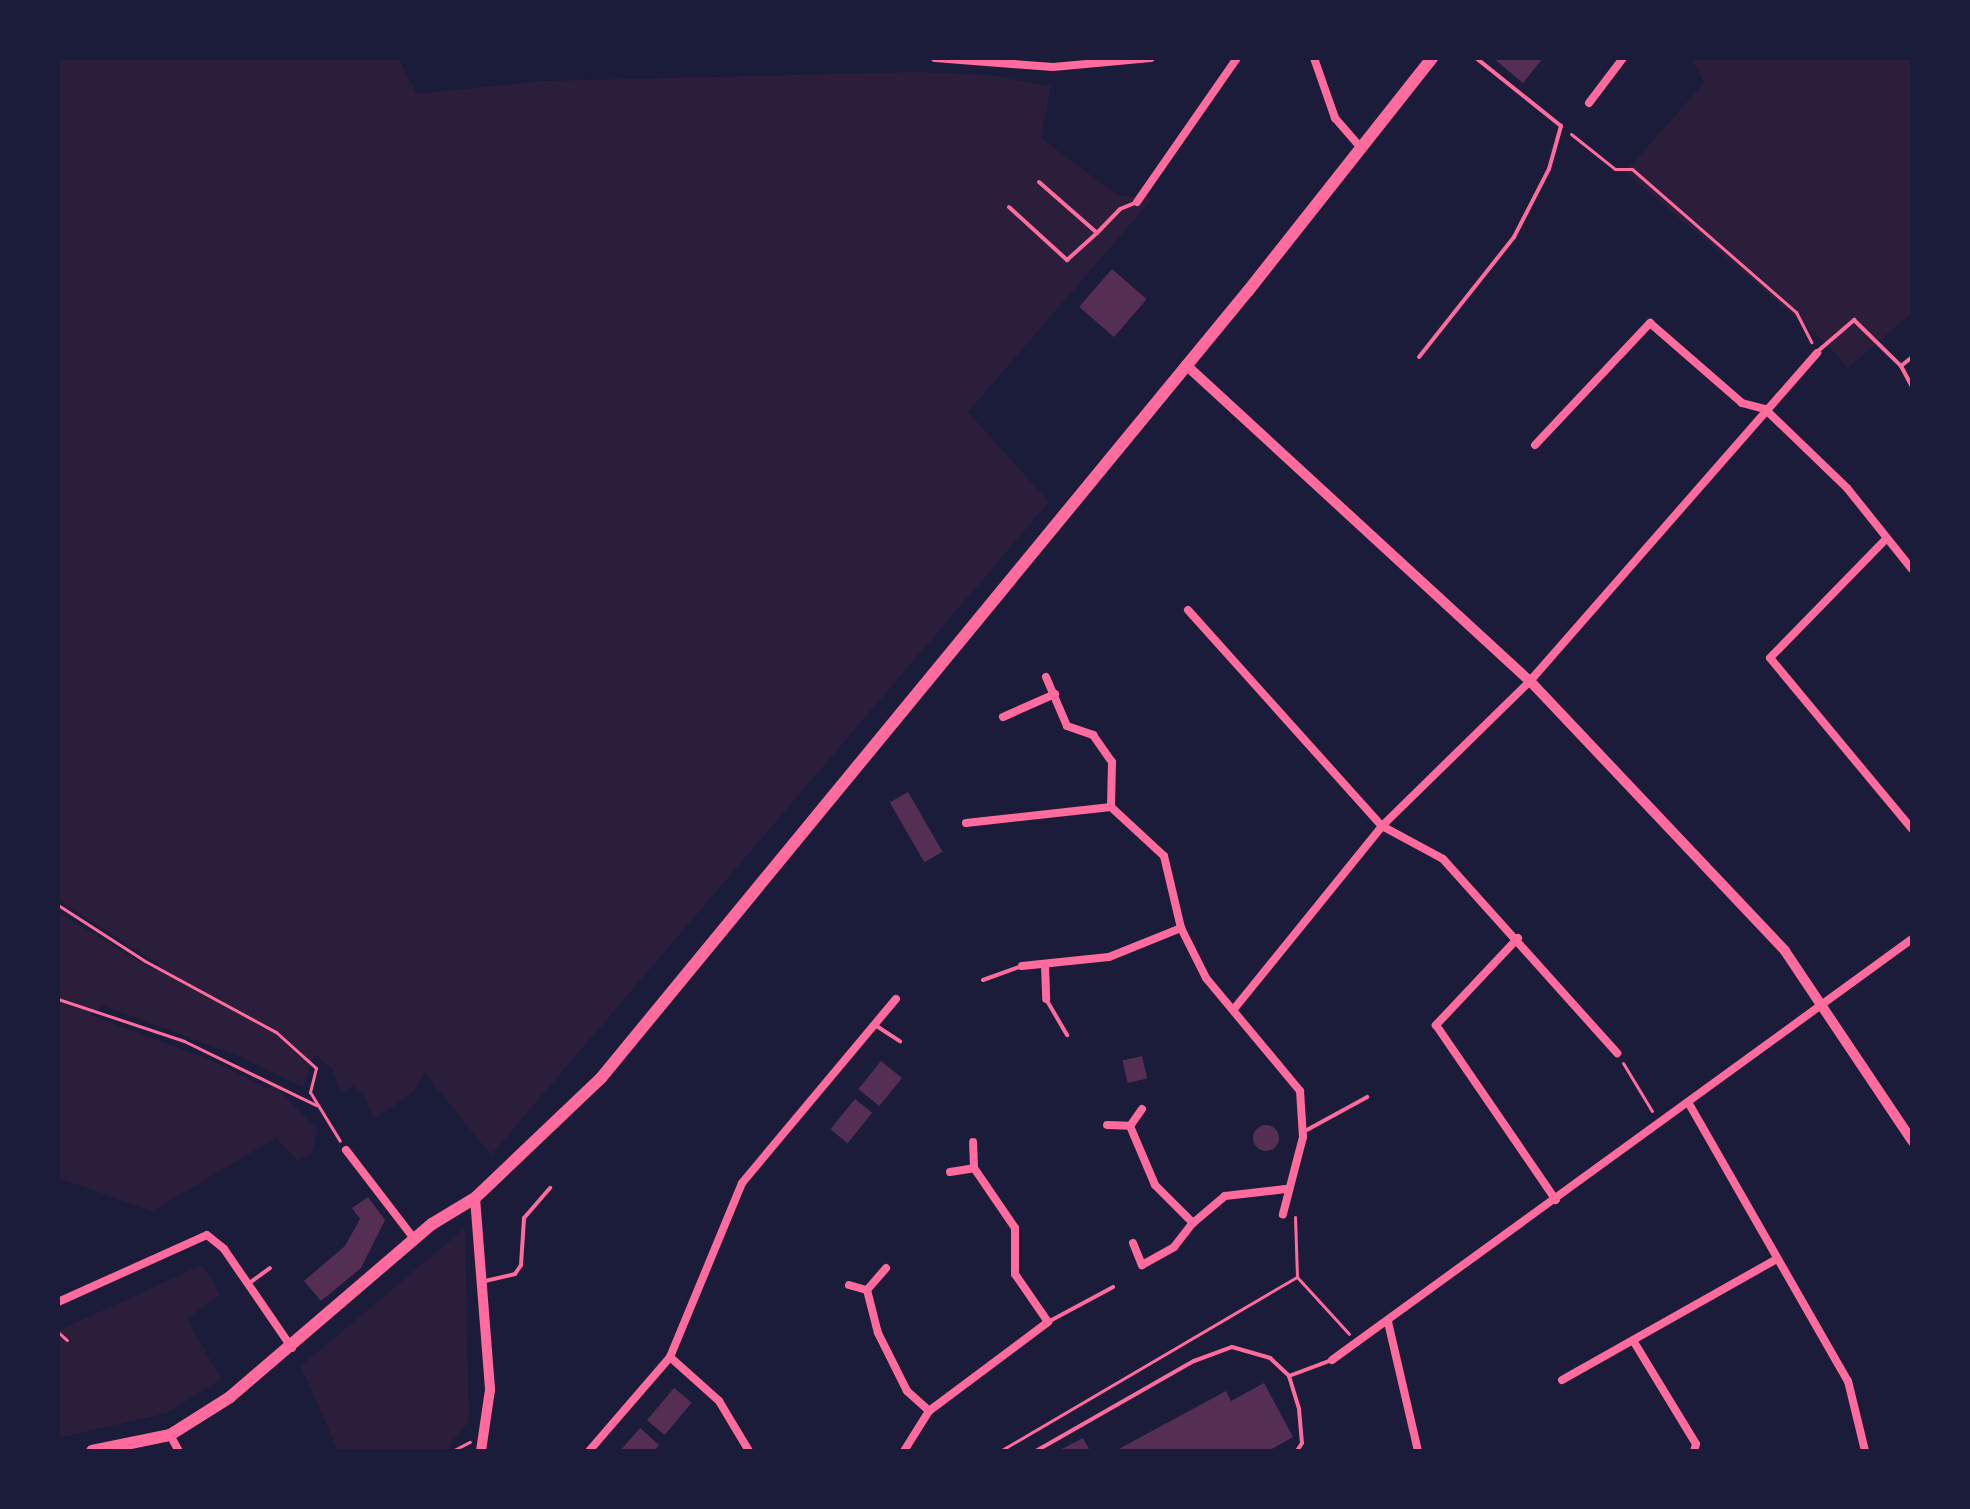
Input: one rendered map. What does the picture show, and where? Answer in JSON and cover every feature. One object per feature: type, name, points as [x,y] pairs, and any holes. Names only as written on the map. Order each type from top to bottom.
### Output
[{"type":"main road","points":[[92,1451],[170,1435],[230,1397],[292,1348],[415,1240],[475,1198],[601,1078],[1186,365],[1432,58]]},
{"type":"street","points":[[935,58],[1053,67],[1151,58]]},
{"type":"street","points":[[1137,202],[1237,58]]},
{"type":"street","points":[[1314,58],[1335,118],[1359,146]]},
{"type":"street","points":[[1589,103],[1623,58]]},
{"type":"street","points":[[1535,445],[1650,323],[1742,403],[1765,409],[1847,488],[1912,569]]},
{"type":"street","points":[[1234,1009],[1382,826],[1530,681],[1817,353]]},
{"type":"street","points":[[1186,365],[1530,681],[1785,951],[1912,1141]]},
{"type":"street","points":[[1886,539],[1770,658],[1912,829]]},
{"type":"street","points":[[1188,610],[1382,826],[1443,859],[1518,938],[1617,1053]]},
{"type":"street","points":[[1046,677],[1067,726],[1093,735],[1112,762],[1111,807],[1164,856],[1181,928],[1206,978],[1300,1091],[1303,1132],[1286,1189],[1283,1214]]},
{"type":"street","points":[[1003,717],[1055,694]]},
{"type":"street","points":[[966,823],[1111,807]]},
{"type":"street","points":[[1022,966],[1109,957],[1181,928]]},
{"type":"street","points":[[1518,938],[1436,1025],[1556,1200]]},
{"type":"street","points":[[1332,1360],[1912,939]]},
{"type":"street","points":[[1045,965],[1046,999]]},
{"type":"street","points":[[589,1451],[670,1357],[742,1183],[896,999]]},
{"type":"street","points":[[1688,1102],[1775,1260],[1848,1381],[1865,1451]]},
{"type":"street","points":[[1130,1126],[1142,1109]]},
{"type":"street","points":[[1107,1125],[1130,1126]]},
{"type":"street","points":[[1130,1126],[1155,1185],[1193,1223]]},
{"type":"street","points":[[904,1451],[929,1411],[1048,1322],[1015,1274],[1015,1228],[974,1168],[973,1142]]},
{"type":"street","points":[[346,1150],[415,1240]]},
{"type":"street","points":[[950,1172],[974,1168]]},
{"type":"street","points":[[1133,1243],[1142,1265],[1174,1247],[1193,1223],[1225,1196],[1286,1189]]},
{"type":"street","points":[[475,1198],[490,1390],[481,1451]]},
{"type":"street","points":[[58,1302],[207,1235],[224,1249],[292,1348]]},
{"type":"street","points":[[1562,1380],[1775,1260]]},
{"type":"street","points":[[867,1290],[886,1268]]},
{"type":"street","points":[[849,1285],[867,1290]]},
{"type":"street","points":[[867,1290],[878,1333],[907,1391],[929,1411]]},
{"type":"street","points":[[1388,1322],[1418,1451]]},
{"type":"street","points":[[1634,1342],[1696,1444],[1694,1451]]},
{"type":"street","points":[[670,1357],[719,1401],[749,1451]]},
{"type":"street","points":[[170,1435],[179,1451]]},
{"type":"lane","points":[[1419,357],[1514,237],[1549,169],[1561,126],[1476,58]]},
{"type":"lane","points":[[1039,182],[1097,233]]},
{"type":"lane","points":[[1009,207],[1067,260],[1120,209],[1137,202]]},
{"type":"lane","points":[[1817,353],[1854,320],[1901,366],[1912,387]]},
{"type":"lane","points":[[1901,366],[1912,357]]},
{"type":"lane","points":[[983,980],[1022,966]]},
{"type":"lane","points":[[1046,999],[1067,1035]]},
{"type":"lane","points":[[875,1025],[900,1041]]},
{"type":"lane","points":[[1303,1132],[1367,1097]]},
{"type":"lane","points":[[480,1283],[515,1274],[521,1265],[524,1218],[550,1188]]},
{"type":"lane","points":[[248,1284],[270,1268]]},
{"type":"lane","points":[[1048,1322],[1113,1287]]},
{"type":"lane","points":[[1036,1451],[1219,1350],[1254,1352],[1289,1376],[1299,1409],[1302,1443],[1297,1451]]},
{"type":"lane","points":[[1289,1376],[1332,1360]]},
{"type":"path","points":[[1561,126],[1615,169],[1632,169],[1796,312],[1817,353]]},
{"type":"path","points":[[58,905],[145,961],[276,1032],[316,1068],[310,1092],[346,1150]]},
{"type":"path","points":[[58,999],[184,1041],[316,1105]]},
{"type":"path","points":[[1617,1053],[1659,1123]]},
{"type":"path","points":[[1283,1214],[1296,1218],[1297,1277]]},
{"type":"path","points":[[58,1332],[67,1340]]},
{"type":"path","points":[[452,1451],[482,1438]]},
{"type":"shaded area","points":[[58,58],[398,58],[417,94],[542,81],[918,72],[988,75],[1051,86],[1041,138],[1117,195],[1153,198],[968,412],[1049,502],[491,1155],[424,1072],[414,1092],[374,1119],[363,1094],[353,1086],[341,1092],[333,1070],[315,1054],[303,1087],[238,1056],[102,1005],[90,1015],[216,1062],[268,1089],[275,1085],[318,1131],[312,1154],[297,1160],[276,1138],[152,1211],[58,1178],[58,912],[152,969],[159,964],[58,900]]},
{"type":"shaded area","points":[[1692,58],[1912,58],[1912,313],[1848,368],[1825,342],[1625,172],[1704,83]]},
{"type":"shaded area","points":[[465,1228],[469,1421],[451,1443],[450,1451],[338,1451],[301,1366]]},
{"type":"shaded area","points":[[202,1265],[220,1294],[187,1319],[221,1379],[167,1413],[58,1438],[58,1331]]},
{"type":"building","points":[[1493,58],[1543,58],[1523,83]]},
{"type":"building","points":[[1112,269],[1147,299],[1114,337],[1079,307]]},
{"type":"building","points":[[908,792],[942,852],[924,862],[890,802]]},
{"type":"building","points":[[1142,1056],[1147,1078],[1128,1083],[1123,1060]]},
{"type":"building","points":[[881,1061],[902,1078],[879,1106],[858,1089]]},
{"type":"building","points":[[855,1099],[872,1113],[848,1143],[830,1129]]},
{"type":"building","points":[[1266,1125],[1275,1129],[1279,1138],[1275,1147],[1266,1151],[1257,1147],[1253,1138],[1257,1129]]},
{"type":"building","points":[[368,1197],[385,1220],[361,1268],[321,1301],[304,1281],[345,1246],[360,1219],[352,1208]]},
{"type":"building","points":[[1264,1383],[1293,1437],[1268,1451],[1115,1451],[1226,1391],[1231,1401]]},
{"type":"building","points":[[674,1388],[692,1403],[665,1435],[647,1420]]},
{"type":"building","points":[[640,1428],[659,1445],[654,1451],[620,1451]]},
{"type":"building","points":[[1083,1438],[1090,1451],[1058,1451]]}]
